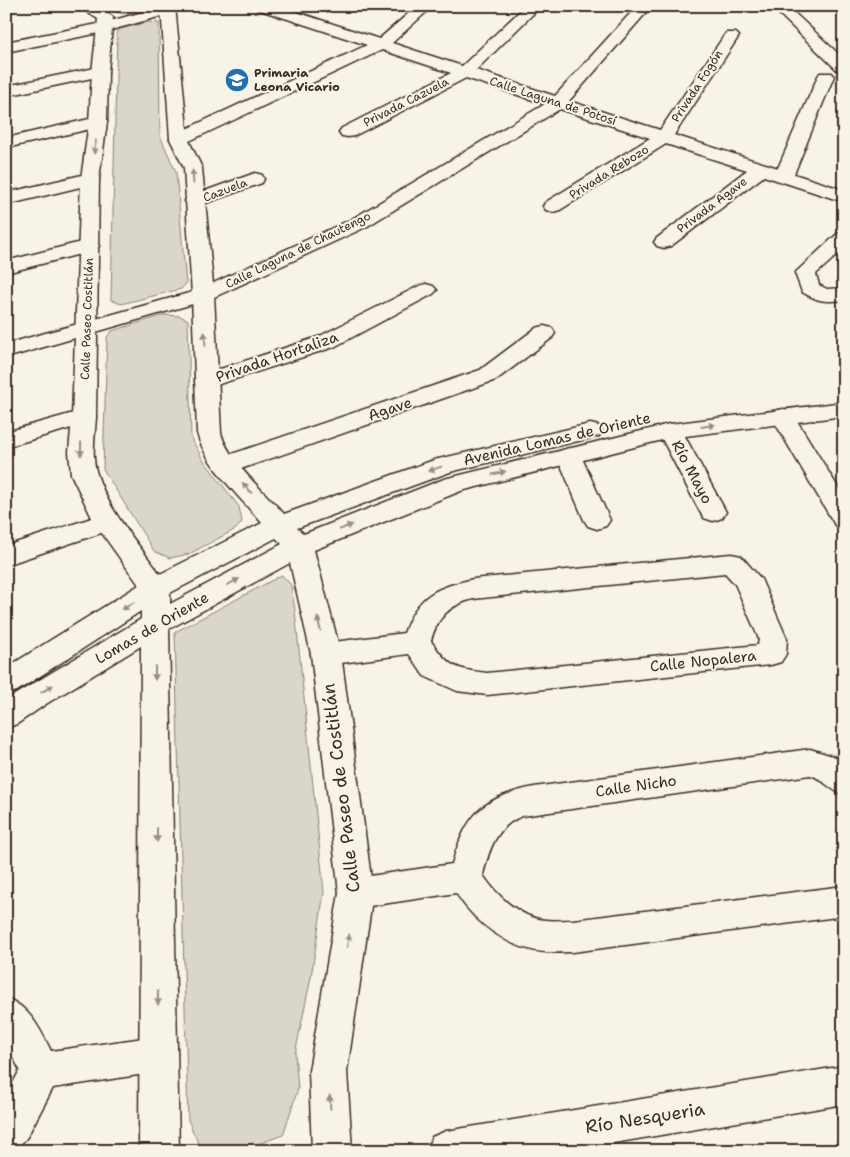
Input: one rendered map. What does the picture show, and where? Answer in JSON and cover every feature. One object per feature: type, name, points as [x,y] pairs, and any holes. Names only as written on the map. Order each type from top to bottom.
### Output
[{"type":"street","points":[[85,6],[106,17],[104,27]]},
{"type":"street","name":"Calle Laguna de Potosí","points":[[262,6],[309,15],[381,45],[844,196]]},
{"type":"street","points":[[179,138],[381,45],[426,6]]},
{"type":"street","name":"Calle Laguna de Chautengo","points":[[6,351],[203,295],[359,223],[558,103],[645,6]]},
{"type":"street","points":[[778,6],[844,68]]},
{"type":"street","points":[[6,46],[104,27],[168,8],[179,138],[193,168],[203,295],[209,433],[212,445],[226,465],[290,535]]},
{"type":"street","name":"Privada Cazuela","points":[[348,132],[465,72],[529,10]]},
{"type":"street","name":"Calle Paseo Costitlán","points":[[104,27],[98,122],[90,179],[84,417],[80,452],[84,474],[107,522],[156,588]]},
{"type":"street","name":"Privada Fogón","points":[[664,137],[731,36]]},
{"type":"street","points":[[6,91],[100,72]]},
{"type":"street","points":[[784,176],[826,76]]},
{"type":"street","points":[[6,143],[98,122]]},
{"type":"street","name":"Privada Rebozo","points":[[553,206],[664,137]]},
{"type":"street","name":"Privada Agave","points":[[664,242],[760,169]]},
{"type":"street","points":[[6,199],[90,179]]},
{"type":"street","name":"Cazuela","points":[[195,201],[255,179]]},
{"type":"street","points":[[844,238],[805,273],[809,288],[823,296],[844,294]]},
{"type":"street","points":[[6,267],[89,246]]},
{"type":"street","name":"Privada Hortaliza","points":[[207,381],[326,342],[426,290]]},
{"type":"street","name":"Agave","points":[[226,465],[488,375],[544,333]]},
{"type":"street","name":"Avenida Lomas de Oriente","points":[[290,535],[443,466],[661,415],[761,400],[844,392]]},
{"type":"street","name":"Avenida Lomas de Oriente","points":[[290,535],[453,484],[670,431],[844,409]]},
{"type":"street","points":[[783,416],[844,519]]},
{"type":"street","points":[[6,440],[84,417]]},
{"type":"street","name":"Río Mayo","points":[[670,431],[713,512]]},
{"type":"street","points":[[569,456],[597,520]]},
{"type":"street","points":[[6,556],[107,522]]},
{"type":"street","name":"Lomas de Oriente","points":[[6,683],[156,588],[290,535]]},
{"type":"street","name":"Lomas de Oriente","points":[[6,716],[35,696],[155,624],[290,535]]},
{"type":"street","name":"Calle Paseo de Costitlán","points":[[290,535],[326,654],[356,892],[328,1071],[332,1151]]},
{"type":"street","name":"Calle Nopalera","points":[[731,563],[747,579],[773,639],[771,654],[487,684],[458,680],[434,668],[416,642],[420,626],[432,610],[449,596],[473,589],[731,563]]},
{"type":"street","points":[[156,588],[159,1151]]},
{"type":"street","points":[[326,654],[416,642]]},
{"type":"street","name":"Calle Nicho","points":[[465,877],[473,848],[486,822],[510,806],[534,800],[810,762],[828,767],[844,782]]},
{"type":"street","points":[[356,892],[465,877],[480,900],[516,928],[544,936],[573,936],[844,900]]},
{"type":"street","points":[[6,1015],[22,1034],[41,1071]]},
{"type":"street","points":[[41,1071],[158,1054]]},
{"type":"street","points":[[6,1131],[13,1123],[41,1071]]},
{"type":"street","name":"Río Nesqueria","points":[[446,1151],[844,1085]]},
{"type":"shaded area","points":[[101,6],[152,6],[140,12],[127,14]]},
{"type":"shaded area","points":[[149,22],[159,23],[160,136],[176,172],[186,284],[181,289],[121,304],[111,300],[117,33],[120,29]]},
{"type":"shaded area","points":[[164,315],[180,316],[188,320],[191,438],[202,458],[239,507],[242,522],[236,529],[189,554],[170,558],[154,551],[103,469],[107,337],[112,331]]},
{"type":"shaded area","points":[[282,575],[291,585],[295,611],[324,892],[311,977],[295,1054],[298,1089],[283,1135],[241,1149],[222,1150],[199,1145],[188,1120],[175,632]]},
{"type":"place","name":"Primaria Leona Vicario","points":[[237,80]]}]
